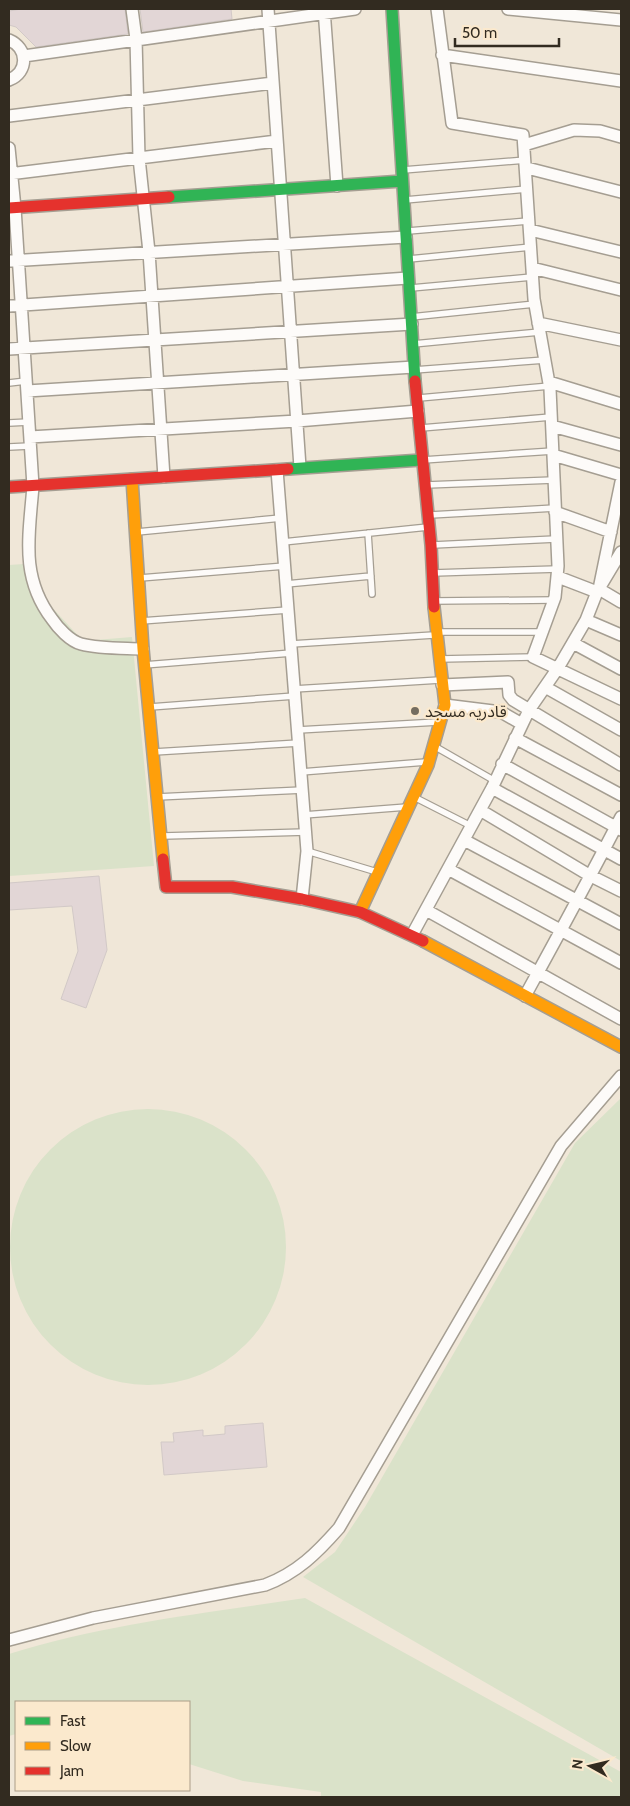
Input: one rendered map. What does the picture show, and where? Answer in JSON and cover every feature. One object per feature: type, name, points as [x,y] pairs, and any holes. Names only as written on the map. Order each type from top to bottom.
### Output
[{"type":"street","points":[[132,9],[136,39],[136,100],[139,158],[152,296],[164,477]]},
{"type":"street","points":[[268,9],[300,467]]},
{"type":"street","points":[[24,56],[269,21],[324,11],[355,9]]},
{"type":"street","points":[[360,912],[429,762],[445,705],[435,633],[433,573],[421,460],[392,9]]},
{"type":"street","points":[[437,9],[452,123],[523,135],[535,304],[549,384],[558,573],[554,600],[533,657],[621,699]]},
{"type":"street","points":[[508,9],[547,11],[621,20]]},
{"type":"street","points":[[324,11],[337,186]]},
{"type":"street","points":[[9,40],[21,49],[24,56],[23,67],[20,73],[9,80]]},
{"type":"street","points":[[442,55],[621,81]]},
{"type":"street","points":[[9,116],[273,83]]},
{"type":"street","points":[[524,145],[574,130],[600,131],[621,137]]},
{"type":"street","points":[[10,174],[277,141]]},
{"type":"street","points":[[9,148],[13,261],[21,306],[33,486],[29,531],[30,575],[41,605],[58,628],[80,644],[143,649]]},
{"type":"street","points":[[526,164],[621,192]]},
{"type":"street","points":[[12,208],[337,186],[402,176]]},
{"type":"street","points":[[529,225],[621,252]]},
{"type":"street","points":[[13,261],[283,244],[406,234]]},
{"type":"street","points":[[532,272],[621,290]]},
{"type":"street","points":[[9,306],[287,287],[409,283]]},
{"type":"street","points":[[9,349],[290,331],[412,320]]},
{"type":"street","points":[[539,328],[621,340]]},
{"type":"street","points":[[26,386],[158,382],[414,368]]},
{"type":"street","points":[[549,384],[621,404]]},
{"type":"street","points":[[30,442],[161,430],[418,411]]},
{"type":"street","points":[[552,422],[621,446]]},
{"type":"street","points":[[553,453],[621,474]]},
{"type":"street","points":[[9,487],[421,460]]},
{"type":"street","points":[[277,470],[306,832],[307,852],[302,899]]},
{"type":"street","points":[[132,479],[144,665],[166,888],[232,887],[302,899],[360,912],[412,935],[621,1047]]},
{"type":"street","points":[[412,935],[494,784],[529,710],[558,668],[586,620],[598,590],[621,482]]},
{"type":"street","points":[[555,510],[611,532]]},
{"type":"street","points":[[598,590],[618,566],[621,552]]},
{"type":"street","points":[[558,573],[621,602]]},
{"type":"street","points":[[586,620],[621,636]]},
{"type":"street","points":[[573,643],[621,669]]},
{"type":"street","points":[[442,682],[505,681],[509,685],[510,697],[621,765]]},
{"type":"street","points":[[545,686],[621,730]]},
{"type":"street","points":[[445,705],[501,712],[522,724]]},
{"type":"street","points":[[515,738],[621,795]]},
{"type":"street","points":[[502,764],[618,829]]},
{"type":"street","points":[[494,784],[621,858]]},
{"type":"street","points":[[480,810],[590,875],[621,891]]},
{"type":"street","points":[[525,996],[590,875],[618,829],[621,817]]},
{"type":"street","points":[[464,840],[621,924]]},
{"type":"street","points":[[448,869],[621,963]]},
{"type":"street","points":[[426,910],[621,1019]]},
{"type":"street","points":[[9,1640],[93,1618],[266,1585],[286,1576],[312,1558],[339,1528],[561,1146],[621,1076]]},
{"type":"lane","points":[[402,176],[526,164]]},
{"type":"lane","points":[[403,201],[527,189]]},
{"type":"lane","points":[[406,234],[529,225]]},
{"type":"lane","points":[[407,259],[531,247]]},
{"type":"lane","points":[[409,283],[532,272]]},
{"type":"lane","points":[[412,320],[535,304]]},
{"type":"lane","points":[[413,344],[539,328]]},
{"type":"lane","points":[[414,368],[545,360]]},
{"type":"lane","points":[[9,383],[26,386]]},
{"type":"lane","points":[[417,398],[549,384]]},
{"type":"lane","points":[[9,423],[29,422]]},
{"type":"lane","points":[[419,428],[552,422]]},
{"type":"lane","points":[[9,447],[30,442]]},
{"type":"lane","points":[[421,460],[553,453]]},
{"type":"lane","points":[[424,485],[554,480]]},
{"type":"lane","points":[[428,515],[555,510]]},
{"type":"lane","points":[[135,532],[281,518]]},
{"type":"lane","points":[[283,542],[429,527]]},
{"type":"lane","points":[[368,533],[372,594]]},
{"type":"lane","points":[[430,545],[556,539]]},
{"type":"lane","points":[[138,578],[285,566]]},
{"type":"lane","points":[[433,573],[558,573]]},
{"type":"lane","points":[[286,584],[371,576]]},
{"type":"lane","points":[[434,601],[554,600]]},
{"type":"lane","points":[[141,622],[288,610]]},
{"type":"lane","points":[[144,665],[435,633],[542,632]]},
{"type":"lane","points":[[439,660],[533,657]]},
{"type":"lane","points":[[148,708],[295,692],[442,682]]},
{"type":"lane","points":[[298,730],[440,722]]},
{"type":"lane","points":[[153,752],[299,743]]},
{"type":"lane","points":[[434,746],[494,784]]},
{"type":"lane","points":[[301,772],[429,762]]},
{"type":"lane","points":[[157,797],[302,790]]},
{"type":"lane","points":[[304,816],[411,802],[472,826]]},
{"type":"lane","points":[[161,836],[306,832]]},
{"type":"lane","points":[[307,852],[379,872]]},
{"type":"green space","points":[[24,564],[47,602],[83,641],[132,637],[154,866],[9,876],[9,565]]},
{"type":"green space","points":[[621,1098],[621,1761],[303,1577],[335,1552],[365,1507],[575,1143]]},
{"type":"green space","points":[[148,1109],[175,1112],[201,1120],[224,1133],[245,1150],[262,1171],[275,1194],[283,1220],[286,1247],[283,1274],[275,1300],[262,1323],[245,1344],[224,1361],[201,1374],[175,1382],[148,1385],[121,1382],[95,1374],[72,1361],[51,1344],[34,1323],[21,1300],[13,1274],[10,1247],[13,1220],[21,1194],[34,1171],[51,1150],[72,1133],[95,1120],[121,1112]]},
{"type":"green space","points":[[305,1598],[621,1772],[621,1797],[321,1797],[321,1792],[243,1781],[190,1764],[190,1701],[15,1701],[15,1734],[9,1736],[9,1654],[81,1635],[193,1614]]},
{"type":"building","points":[[21,9],[125,9],[128,34],[36,47],[16,27],[9,25],[9,11]]},
{"type":"building","points":[[140,9],[231,9],[232,19],[143,32]]},
{"type":"building","points":[[99,876],[107,950],[86,1008],[61,999],[78,951],[72,906],[9,910],[9,883]]},
{"type":"building","points":[[263,1423],[267,1467],[164,1475],[161,1442],[174,1442],[173,1433],[203,1430],[203,1436],[225,1434],[225,1426]]},
{"type":"traffic: fast","points":[[392,9],[415,381]]},
{"type":"traffic: fast","points":[[169,197],[402,181]]},
{"type":"traffic: fast","points":[[288,469],[421,460]]},
{"type":"traffic: slow","points":[[132,479],[143,649],[163,859]]},
{"type":"traffic: slow","points":[[360,912],[428,765],[445,705],[434,607]]},
{"type":"traffic: slow","points":[[423,941],[621,1047]]},
{"type":"traffic: jam","points":[[9,208],[169,197]]},
{"type":"traffic: jam","points":[[415,381],[431,545],[434,607]]},
{"type":"traffic: jam","points":[[9,487],[288,469]]},
{"type":"traffic: jam","points":[[163,859],[166,887],[232,887],[302,899],[360,912],[423,941]]},
{"type":"place","name":"قادریہ مسجد","points":[[415,711]]}]
